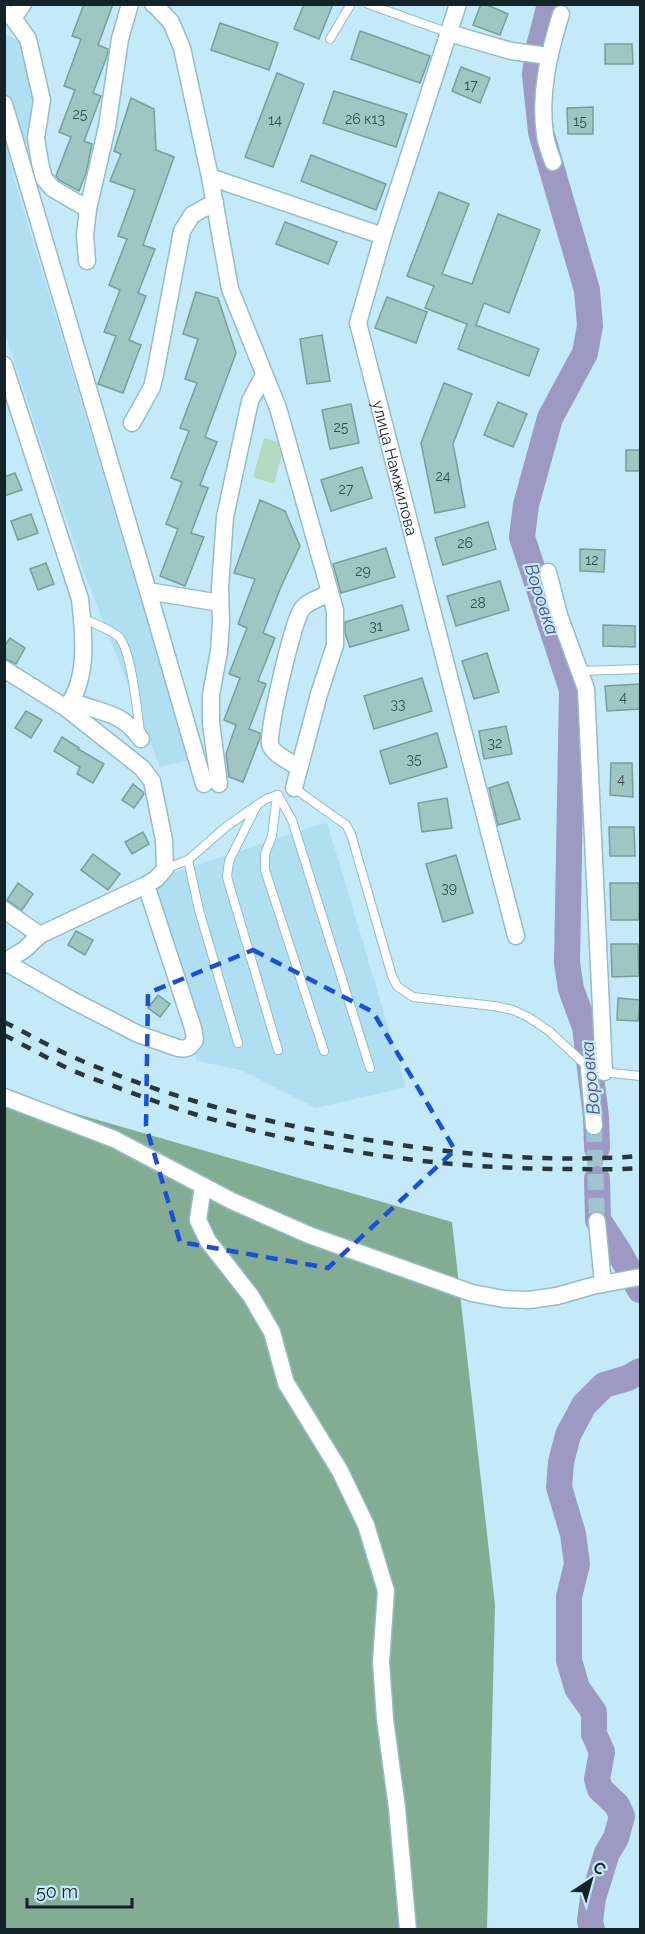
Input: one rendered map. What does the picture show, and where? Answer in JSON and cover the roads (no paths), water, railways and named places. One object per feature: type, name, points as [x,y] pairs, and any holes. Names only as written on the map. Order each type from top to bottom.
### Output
[{"type":"street","points":[[87,261],[85,235],[88,208],[107,128],[120,39],[130,4]]},
{"type":"street","points":[[153,4],[171,22],[182,48],[215,202],[230,290],[278,408],[334,610],[335,645],[298,767],[294,788]]},
{"type":"street","name":"улица Намжилова","points":[[458,4],[383,236],[358,323],[516,936]]},
{"type":"street","points":[[13,12],[28,39],[42,100],[36,138],[44,178],[52,188],[88,208]]},
{"type":"street","points":[[553,162],[545,137],[543,110],[549,56],[561,14]]},
{"type":"street","points":[[449,33],[511,51],[549,56]]},
{"type":"street","points":[[4,104],[148,591],[211,784],[211,704],[219,651],[225,517],[250,401],[264,375]]},
{"type":"street","points":[[210,177],[383,236]]},
{"type":"street","points":[[132,423],[153,380],[182,231],[192,215],[215,202]]},
{"type":"street","points":[[4,365],[80,599],[83,627],[80,678],[79,687],[69,704]]},
{"type":"street","points":[[548,572],[559,615],[586,689],[598,1071],[594,1126]]},
{"type":"street","points":[[148,591],[220,603]]},
{"type":"street","points":[[298,767],[273,751],[270,745],[276,707],[295,622],[302,609],[330,593]]},
{"type":"street","points":[[4,669],[69,704],[142,768],[152,781],[164,840],[165,869],[156,879],[146,885],[40,935],[24,950],[5,962],[138,1034],[184,1049],[190,1047],[195,1040],[193,1028],[146,885]]},
{"type":"street","points":[[69,704],[119,717],[132,727],[141,739]]},
{"type":"street","points":[[4,910],[40,935]]},
{"type":"street","points":[[4,1097],[114,1139],[232,1201],[309,1235],[472,1293],[504,1299],[529,1300],[640,1277]]},
{"type":"street","points":[[203,1186],[198,1220],[208,1241],[251,1296],[272,1332],[286,1383],[340,1471],[366,1525],[386,1591],[381,1662],[408,1929]]},
{"type":"street","points":[[597,1221],[603,1284]]},
{"type":"lane","points":[[330,39],[351,4]]},
{"type":"lane","points":[[368,4],[449,33]]},
{"type":"lane","points":[[82,618],[119,637],[126,651],[141,739]]},
{"type":"lane","points":[[580,671],[640,669]]},
{"type":"lane","points":[[294,788],[346,825],[351,834],[392,976],[397,986],[413,997],[513,1010],[549,1031],[598,1071],[640,1076]]},
{"type":"lane","points":[[165,869],[188,860],[227,826],[257,804],[278,795]]},
{"type":"lane","points":[[278,795],[272,836],[265,854],[265,870],[324,1051]]},
{"type":"lane","points":[[278,795],[292,820],[370,1068]]},
{"type":"lane","points":[[257,804],[229,861],[227,877],[278,1050]]},
{"type":"lane","points":[[188,860],[199,910],[238,1043]]},
{"type":"waterway","name":"Воровка","points":[[538,50],[550,4]]},
{"type":"waterway","name":"Воровка","points":[[536,66],[541,132],[587,290],[590,326],[585,353],[550,418],[526,505],[522,537],[572,690],[567,963],[571,989],[585,1027],[596,1117],[597,1148]]},
{"type":"waterway","name":"Воровка","points":[[597,1179],[598,1220],[640,1290]]},
{"type":"waterway","name":"Воровка","points":[[592,1930],[590,1921],[593,1898],[607,1853],[616,1838],[622,1816],[617,1805],[600,1789],[597,1779],[602,1752],[594,1734],[594,1712],[577,1688],[569,1660],[569,1597],[577,1564],[573,1534],[559,1487],[561,1462],[568,1435],[584,1405],[604,1385],[628,1378],[640,1371]]},
{"type":"tunnel","points":[[594,1126],[597,1221]]},
{"type":"railway","points":[[4,1022],[73,1057],[145,1085],[218,1108],[293,1126],[331,1134],[471,1154],[572,1159],[640,1156]]},
{"type":"railway","points":[[4,1035],[69,1069],[124,1090],[177,1109],[286,1138],[399,1158],[455,1164],[512,1168],[640,1168]]}]
